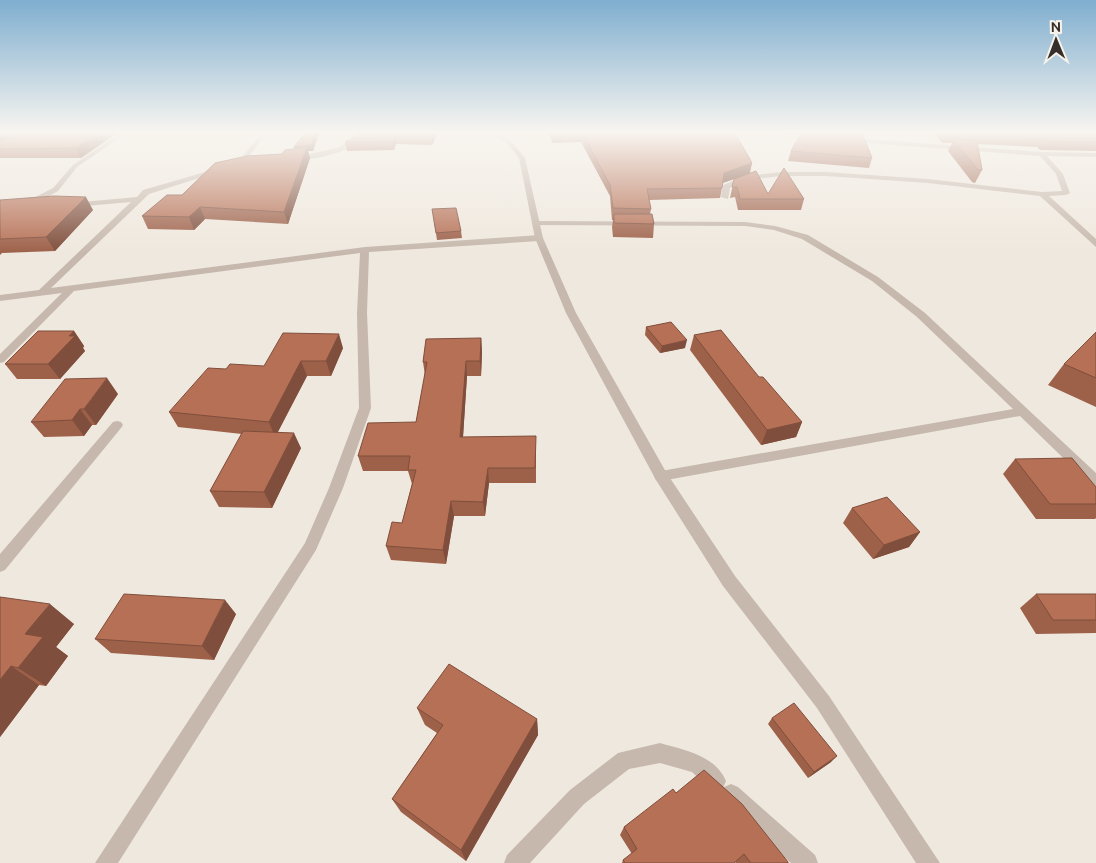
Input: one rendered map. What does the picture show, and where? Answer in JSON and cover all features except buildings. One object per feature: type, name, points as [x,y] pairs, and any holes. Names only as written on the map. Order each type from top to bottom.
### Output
[{"type":"street","points":[[50,206],[19,208],[59,186],[65,181],[68,173]]},
{"type":"street","points":[[41,293],[136,199],[158,187],[209,173]]},
{"type":"street","points":[[525,173],[540,238],[571,313],[660,476],[729,581],[824,702],[929,863]]},
{"type":"street","points":[[725,197],[726,187],[738,180],[781,174],[808,173]]},
{"type":"street","points":[[823,173],[894,177],[1042,194],[1066,193],[1058,173]]},
{"type":"street","points":[[1042,194],[1096,244]]},
{"type":"street","points":[[68,206],[136,199]]},
{"type":"street","points":[[536,223],[745,224],[775,228],[805,237],[875,279],[920,314],[1096,481]]},
{"type":"street","points":[[0,298],[365,250],[540,238]]},
{"type":"street","points":[[106,863],[311,546],[336,488],[365,408],[365,353],[362,313],[365,250]]},
{"type":"street","points":[[0,360],[72,288]]},
{"type":"street","points":[[660,476],[1022,412]]},
{"type":"street","points":[[0,566],[117,425]]},
{"type":"street","points":[[515,863],[577,796],[625,760],[660,753],[698,764],[807,863]]}]
